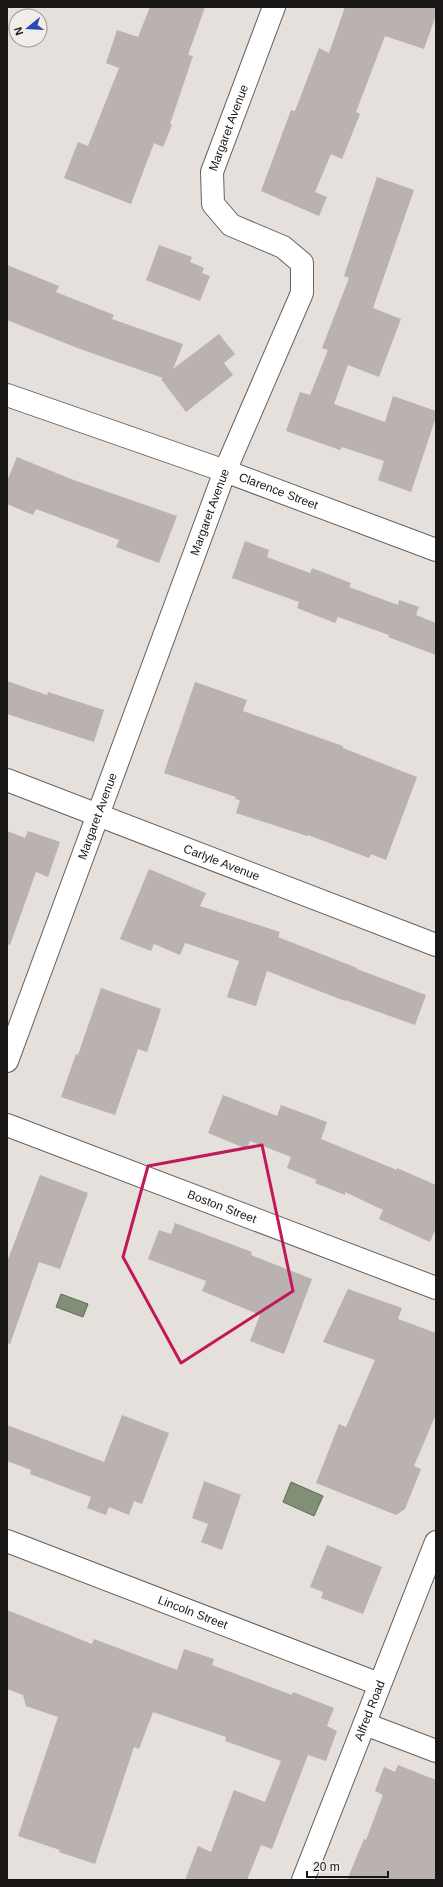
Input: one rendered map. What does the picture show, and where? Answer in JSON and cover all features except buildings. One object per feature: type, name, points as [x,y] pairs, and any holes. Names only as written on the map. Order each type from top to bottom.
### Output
[{"type":"street","name":"Margaret Avenue","points":[[7,1060],[226,471],[302,293],[302,263],[283,247],[231,226],[213,204],[212,172],[274,7]]},
{"type":"street","name":"Clarence Street","points":[[7,395],[226,471],[436,550]]},
{"type":"street","name":"Carlyle Avenue","points":[[7,780],[436,945]]},
{"type":"street","name":"Boston Street","points":[[7,1125],[436,1288]]},
{"type":"street","name":"Lincoln Street","points":[[7,1541],[379,1684]]},
{"type":"street","name":"Alfred Road","points":[[303,1880],[436,1542]]},
{"type":"street","points":[[365,1724],[436,1751]]},
{"type":"highlighted area","points":[[262,1145],[293,1291],[181,1363],[123,1257],[148,1166]]},
{"type":"shaded area","points":[[61,1294],[88,1304],[83,1317],[56,1307]]},
{"type":"shaded area","points":[[291,1482],[323,1496],[314,1516],[283,1502]]}]
